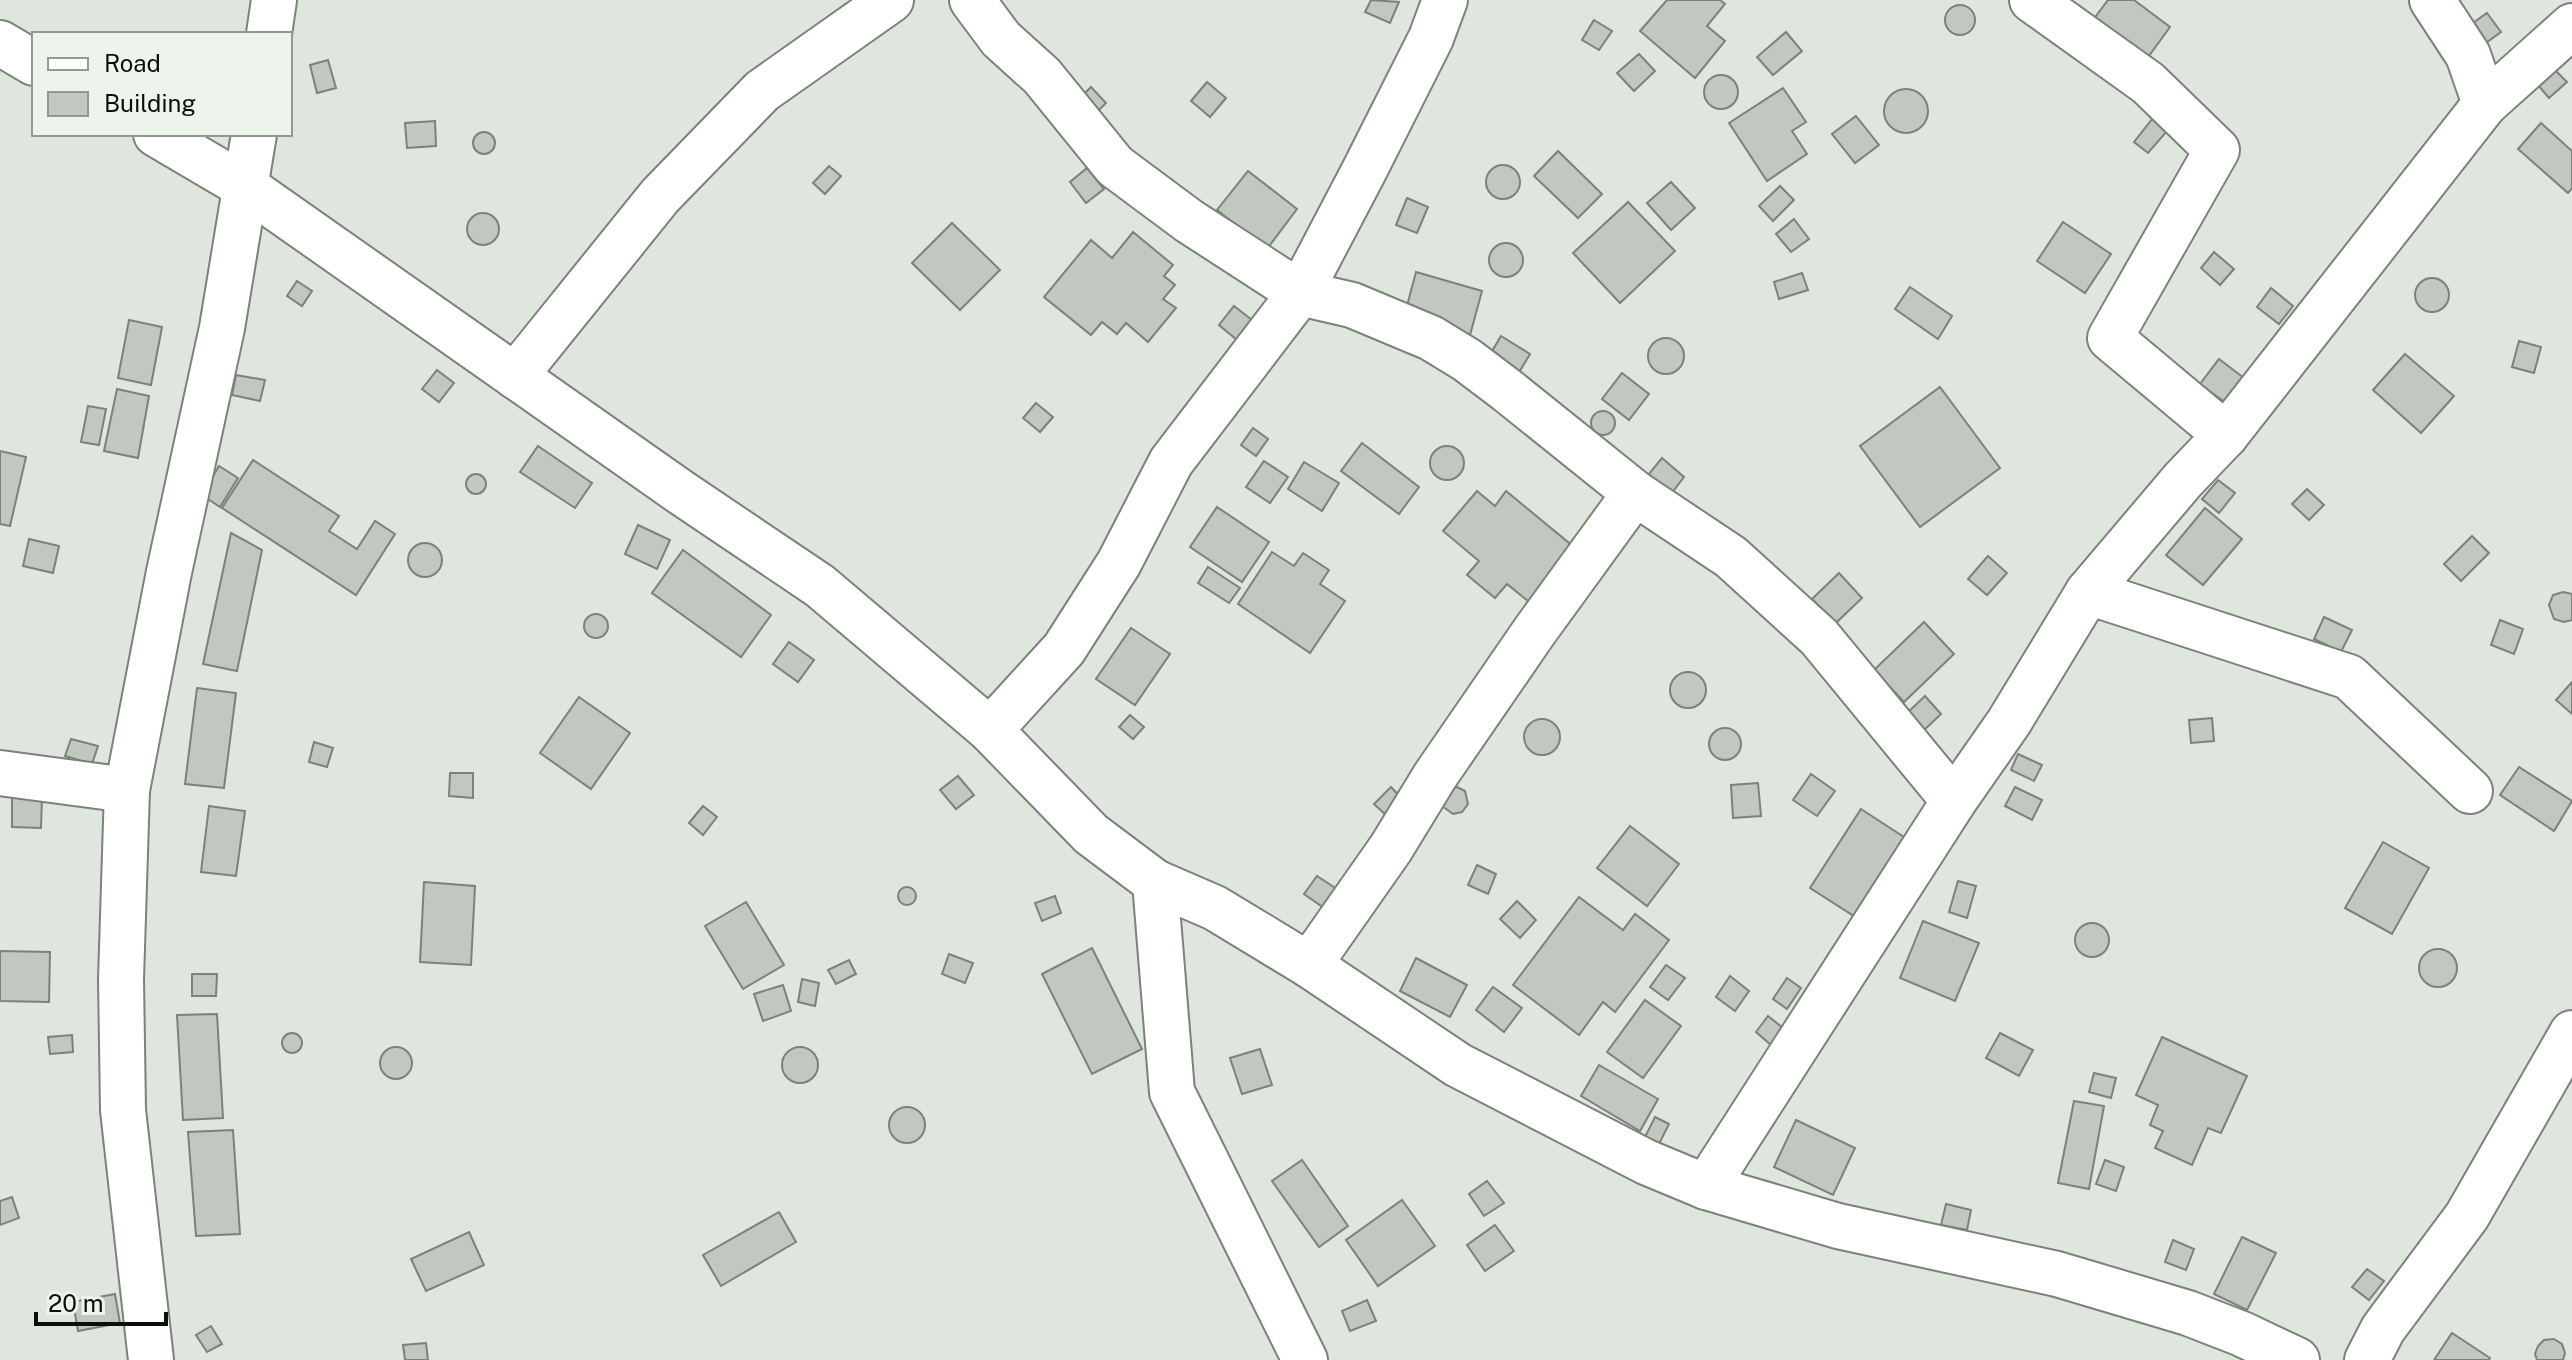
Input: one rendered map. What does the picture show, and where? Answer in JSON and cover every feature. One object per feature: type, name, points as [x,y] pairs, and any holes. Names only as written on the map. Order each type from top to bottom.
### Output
[{"type":"street","points":[[269,32],[274,0]]},
{"type":"street","points":[[515,376],[660,196],[762,91],[891,0]]},
{"type":"street","points":[[972,0],[1001,39],[1042,76],[1115,166],[1189,221],[1300,293],[1352,305],[1431,338],[1487,376],[1635,493],[1731,557],[1819,637],[1954,801]]},
{"type":"street","points":[[990,730],[1064,649],[1119,563],[1171,462],[1300,293],[1431,38],[1445,0]]},
{"type":"street","points":[[2032,0],[2148,83],[2217,150],[2110,338],[2226,435]]},
{"type":"street","points":[[2432,0],[2468,55],[2485,104]]},
{"type":"street","points":[[1706,1187],[1954,801],[2009,722],[2088,592],[2183,480],[2226,435],[2485,104],[2572,26]]},
{"type":"street","points":[[0,43],[32,62]]},
{"type":"street","points":[[159,136],[246,187],[679,491],[820,586],[990,730],[1091,834],[1155,882],[1215,908],[1309,965],[1458,1065],[1646,1162],[1706,1187],[1838,1226],[2057,1274],[2188,1313],[2297,1360]]},
{"type":"street","points":[[151,1360],[123,1110],[121,979],[127,790],[169,572],[222,328],[254,136]]},
{"type":"street","points":[[1309,965],[1391,848],[1435,776],[1534,632],[1635,493]]},
{"type":"street","points":[[2088,592],[2349,677],[2470,791]]},
{"type":"street","points":[[0,773],[127,790]]},
{"type":"street","points":[[1155,882],[1172,1092],[1305,1360]]},
{"type":"street","points":[[2367,1360],[2383,1329],[2467,1216],[2572,1033]]},
{"type":"building","points":[[1371,0],[1399,2],[1390,23],[1365,12]]},
{"type":"building","points":[[1667,0],[1720,0],[1725,4],[1707,26],[1725,41],[1695,78],[1640,31]]},
{"type":"building","points":[[2108,0],[2134,0],[2170,27],[2143,64],[2090,24]]},
{"type":"building","points":[[1960,5],[1970,10],[1975,20],[1970,30],[1960,35],[1950,30],[1945,20],[1950,10]]},
{"type":"building","points":[[2487,13],[2501,32],[2480,47],[2466,28]]},
{"type":"building","points":[[1594,20],[1612,31],[1599,50],[1582,40]]},
{"type":"building","points":[[1786,32],[1802,51],[1773,75],[1757,57]]},
{"type":"building","points":[[1639,54],[1655,71],[1634,91],[1617,73]]},
{"type":"building","points":[[328,60],[336,88],[317,93],[310,65]]},
{"type":"building","points":[[2555,70],[2567,82],[2549,98],[2538,85]]},
{"type":"building","points":[[1721,75],[1733,80],[1738,92],[1733,104],[1721,109],[1709,104],[1704,92],[1709,80]]},
{"type":"building","points":[[1207,82],[1226,98],[1210,117],[1191,101]]},
{"type":"building","points":[[1091,87],[1106,103],[1093,116],[1078,100]]},
{"type":"building","points":[[1783,88],[1806,122],[1792,131],[1807,154],[1767,181],[1729,123]]},
{"type":"building","points":[[1906,89],[1921,96],[1928,111],[1921,126],[1906,133],[1891,126],[1884,111],[1891,96]]},
{"type":"building","points":[[1856,116],[1879,145],[1855,163],[1832,134]]},
{"type":"building","points":[[2153,118],[2168,130],[2148,153],[2134,142]]},
{"type":"building","points":[[435,121],[436,146],[407,148],[405,123]]},
{"type":"building","points":[[2541,123],[2572,151],[2572,188],[2568,193],[2518,149]]},
{"type":"building","points":[[484,132],[492,135],[495,143],[492,151],[484,154],[476,151],[473,143],[476,135]]},
{"type":"building","points":[[1558,151],[1602,194],[1578,218],[1534,176]]},
{"type":"building","points":[[1503,165],[1515,170],[1520,182],[1515,194],[1503,199],[1491,194],[1486,182],[1491,170]]},
{"type":"building","points":[[829,166],[841,176],[825,194],[813,183]]},
{"type":"building","points":[[1087,168],[1104,189],[1086,203],[1070,182]]},
{"type":"building","points":[[1248,171],[1297,209],[1267,249],[1217,210]]},
{"type":"building","points":[[1671,182],[1695,208],[1671,230],[1647,203]]},
{"type":"building","points":[[1780,186],[1794,200],[1773,221],[1759,206]]},
{"type":"building","points":[[1407,198],[1428,207],[1417,233],[1396,225]]},
{"type":"building","points":[[1628,202],[1675,251],[1620,303],[1573,253]]},
{"type":"building","points":[[483,213],[494,218],[499,229],[494,240],[483,245],[472,240],[467,229],[472,218]]},
{"type":"building","points":[[1794,219],[1809,239],[1791,252],[1776,234]]},
{"type":"building","points":[[2063,222],[2111,254],[2085,293],[2037,261]]},
{"type":"building","points":[[952,223],[1000,270],[960,310],[912,263]]},
{"type":"building","points":[[1133,232],[1173,265],[1164,276],[1175,285],[1163,299],[1176,308],[1148,342],[1126,323],[1117,334],[1102,322],[1091,335],[1044,297],[1091,240],[1112,258]]},
{"type":"building","points":[[1506,243],[1518,248],[1523,260],[1518,272],[1506,277],[1494,272],[1489,260],[1494,248]]},
{"type":"building","points":[[2214,252],[2234,269],[2220,285],[2201,268]]},
{"type":"building","points":[[1416,272],[1482,291],[1470,335],[1404,317]]},
{"type":"building","points":[[1802,273],[1808,290],[1779,299],[1774,282]]},
{"type":"building","points":[[2432,278],[2444,283],[2449,295],[2444,307],[2432,312],[2420,307],[2415,295],[2420,283]]},
{"type":"building","points":[[297,281],[312,291],[302,306],[287,296]]},
{"type":"building","points":[[1910,287],[1952,316],[1938,339],[1895,309]]},
{"type":"building","points":[[2271,288],[2293,306],[2279,324],[2257,307]]},
{"type":"building","points":[[1234,306],[1252,320],[1237,340],[1219,325]]},
{"type":"building","points":[[129,320],[162,327],[151,385],[118,378]]},
{"type":"building","points":[[1501,336],[1530,354],[1514,381],[1485,363]]},
{"type":"building","points":[[1666,338],[1678,344],[1684,356],[1678,368],[1666,374],[1654,368],[1648,356],[1654,344]]},
{"type":"building","points":[[2519,341],[2541,347],[2534,373],[2512,367]]},
{"type":"building","points":[[2405,354],[2454,396],[2421,433],[2373,390]]},
{"type":"building","points":[[2219,359],[2244,378],[2226,403],[2200,384]]},
{"type":"building","points":[[437,370],[454,383],[439,402],[422,389]]},
{"type":"building","points":[[1622,373],[1649,394],[1629,420],[1602,399]]},
{"type":"building","points":[[236,375],[265,380],[260,401],[232,395]]},
{"type":"building","points":[[1940,387],[2000,468],[1920,527],[1860,446]]},
{"type":"building","points":[[117,389],[149,396],[138,458],[104,451]]},
{"type":"building","points":[[1036,403],[1053,417],[1040,432],[1023,418]]},
{"type":"building","points":[[88,406],[106,409],[99,445],[81,442]]},
{"type":"building","points":[[1603,411],[1614,418],[1615,423],[1608,434],[1603,435],[1592,428],[1591,423],[1598,412]]},
{"type":"building","points":[[1253,428],[1268,439],[1256,456],[1241,445]]},
{"type":"building","points":[[1362,443],[1419,487],[1399,514],[1341,471]]},
{"type":"building","points":[[538,446],[592,483],[575,508],[520,472]]},
{"type":"building","points":[[1447,446],[1459,451],[1464,463],[1459,475],[1447,480],[1435,475],[1430,463],[1435,451]]},
{"type":"building","points":[[0,451],[26,457],[10,526],[0,524]]},
{"type":"building","points":[[1662,458],[1684,477],[1671,494],[1648,475]]},
{"type":"building","points":[[253,460],[339,516],[329,531],[357,549],[375,521],[395,534],[356,595],[222,508]]},
{"type":"building","points":[[1264,461],[1288,477],[1270,503],[1246,487]]},
{"type":"building","points":[[1304,462],[1339,483],[1322,511],[1288,489]]},
{"type":"building","points":[[219,466],[238,478],[220,507],[202,495]]},
{"type":"building","points":[[476,474],[483,477],[486,484],[483,491],[476,494],[469,491],[466,484],[469,477]]},
{"type":"building","points":[[2218,480],[2235,493],[2219,513],[2202,499]]},
{"type":"building","points":[[2307,489],[2324,505],[2309,520],[2292,504]]},
{"type":"building","points":[[1477,491],[1495,506],[1506,491],[1580,552],[1534,606],[1507,584],[1495,598],[1467,575],[1479,561],[1443,531]]},
{"type":"building","points":[[1217,507],[1269,542],[1242,582],[1190,547]]},
{"type":"building","points":[[2205,508],[2242,539],[2203,585],[2166,555]]},
{"type":"building","points":[[638,525],[670,540],[657,569],[625,554]]},
{"type":"building","points":[[231,533],[262,550],[237,671],[203,664]]},
{"type":"building","points":[[2472,536],[2489,553],[2461,581],[2444,564]]},
{"type":"building","points":[[29,539],[59,546],[53,573],[23,566]]},
{"type":"building","points":[[425,543],[437,548],[442,560],[437,572],[425,577],[413,572],[408,560],[413,548]]},
{"type":"building","points":[[683,550],[771,615],[741,657],[652,593]]},
{"type":"building","points":[[1272,552],[1294,566],[1303,553],[1329,570],[1320,584],[1345,601],[1310,653],[1238,604]]},
{"type":"building","points":[[1988,556],[2007,573],[1987,595],[1968,579]]},
{"type":"building","points":[[1208,567],[1240,588],[1229,603],[1198,583]]},
{"type":"building","points":[[1839,573],[1862,598],[1836,623],[1812,599]]},
{"type":"building","points":[[2563,592],[2572,594],[2572,620],[2564,622],[2554,619],[2549,605],[2553,595]]},
{"type":"building","points":[[596,614],[605,617],[608,626],[605,635],[596,638],[587,635],[584,626],[587,617]]},
{"type":"building","points":[[2324,617],[2352,630],[2341,652],[2314,639]]},
{"type":"building","points":[[2500,620],[2523,629],[2514,654],[2491,645]]},
{"type":"building","points":[[1924,622],[1954,654],[1904,702],[1874,670]]},
{"type":"building","points":[[1131,628],[1170,654],[1135,705],[1096,679]]},
{"type":"building","points":[[789,642],[814,660],[798,682],[773,664]]},
{"type":"building","points":[[1688,672],[1700,678],[1706,690],[1700,702],[1688,708],[1676,702],[1670,690],[1676,678]]},
{"type":"building","points":[[2572,682],[2572,714],[2556,700]]},
{"type":"building","points":[[197,688],[236,693],[224,788],[185,784]]},
{"type":"building","points":[[1925,696],[1941,714],[1920,734],[1904,716]]},
{"type":"building","points":[[579,697],[630,733],[591,789],[540,753]]},
{"type":"building","points":[[1130,715],[1144,727],[1133,739],[1119,727]]},
{"type":"building","points":[[2212,718],[2214,741],[2191,743],[2189,720]]},
{"type":"building","points":[[1542,719],[1555,724],[1560,737],[1555,750],[1542,755],[1529,750],[1524,737],[1529,724]]},
{"type":"building","points":[[1725,728],[1737,732],[1741,744],[1737,756],[1725,760],[1713,756],[1709,744],[1713,732]]},
{"type":"building","points":[[71,739],[98,746],[92,764],[65,756]]},
{"type":"building","points":[[314,742],[333,748],[327,767],[309,762]]},
{"type":"building","points":[[2018,754],[2042,765],[2034,781],[2011,770]]},
{"type":"building","points":[[2519,767],[2572,801],[2554,831],[2500,795]]},
{"type":"building","points":[[450,773],[473,773],[473,798],[449,796]]},
{"type":"building","points":[[1811,774],[1835,791],[1817,816],[1793,800]]},
{"type":"building","points":[[958,776],[974,795],[956,809],[940,790]]},
{"type":"building","points":[[1758,783],[1761,816],[1733,818],[1731,785]]},
{"type":"building","points":[[1391,787],[1404,801],[1388,817],[1374,804]]},
{"type":"building","points":[[1457,787],[1465,791],[1468,804],[1462,812],[1453,814],[1442,806],[1449,788]]},
{"type":"building","points":[[2015,787],[2042,800],[2032,820],[2005,806]]},
{"type":"building","points":[[12,797],[42,797],[41,828],[12,827]]},
{"type":"building","points":[[209,806],[245,811],[236,876],[201,872]]},
{"type":"building","points":[[703,806],[717,817],[703,835],[689,823]]},
{"type":"building","points":[[1861,809],[1907,839],[1857,918],[1810,888]]},
{"type":"building","points":[[1630,826],[1679,864],[1647,906],[1597,868]]},
{"type":"building","points":[[2383,842],[2429,868],[2392,934],[2345,908]]},
{"type":"building","points":[[1477,865],[1496,874],[1488,894],[1468,885]]},
{"type":"building","points":[[1317,876],[1340,891],[1327,910],[1304,894]]},
{"type":"building","points":[[1958,881],[1976,886],[1967,918],[1949,912]]},
{"type":"building","points":[[424,882],[475,886],[471,965],[420,962]]},
{"type":"building","points":[[907,887],[916,896],[907,905],[898,896]]},
{"type":"building","points":[[1055,896],[1061,913],[1042,921],[1035,903]]},
{"type":"building","points":[[1579,897],[1623,930],[1635,914],[1669,940],[1615,1012],[1603,1002],[1579,1035],[1513,985]]},
{"type":"building","points":[[1517,901],[1536,920],[1520,938],[1500,919]]},
{"type":"building","points":[[746,902],[784,965],[743,989],[705,926]]},
{"type":"building","points":[[1923,921],[1979,943],[1955,1001],[1900,978]]},
{"type":"building","points":[[2092,923],[2104,928],[2109,940],[2104,952],[2092,957],[2080,952],[2075,940],[2080,928]]},
{"type":"building","points":[[1092,948],[1142,1049],[1092,1074],[1042,974]]},
{"type":"building","points":[[2438,949],[2451,955],[2457,968],[2451,981],[2438,987],[2425,981],[2419,968],[2425,955]]},
{"type":"building","points":[[0,951],[50,952],[49,1002],[0,1001]]},
{"type":"building","points":[[949,954],[973,963],[965,983],[942,974]]},
{"type":"building","points":[[1416,958],[1467,985],[1450,1017],[1400,991]]},
{"type":"building","points":[[849,960],[856,974],[836,984],[828,970]]},
{"type":"building","points":[[1666,965],[1685,978],[1668,1000],[1650,987]]},
{"type":"building","points":[[192,974],[217,974],[216,996],[192,996]]},
{"type":"building","points":[[1730,976],[1749,991],[1735,1011],[1716,997]]},
{"type":"building","points":[[1787,978],[1801,988],[1787,1009],[1773,999]]},
{"type":"building","points":[[802,979],[819,983],[815,1006],[798,1002]]},
{"type":"building","points":[[783,985],[791,1011],[763,1021],[754,994]]},
{"type":"building","points":[[1493,987],[1522,1008],[1504,1032],[1476,1010]]},
{"type":"building","points":[[1645,1000],[1681,1026],[1643,1078],[1607,1052]]},
{"type":"building","points":[[217,1014],[223,1118],[183,1120],[177,1015]]},
{"type":"building","points":[[1768,1016],[1783,1028],[1771,1045],[1756,1032]]},
{"type":"building","points":[[292,1033],[299,1036],[302,1043],[299,1050],[292,1053],[285,1050],[282,1043],[285,1036]]},
{"type":"building","points":[[2000,1033],[2033,1050],[2019,1076],[1986,1058]]},
{"type":"building","points":[[72,1035],[73,1052],[50,1054],[48,1037]]},
{"type":"building","points":[[2162,1037],[2247,1076],[2221,1133],[2208,1128],[2192,1165],[2155,1148],[2163,1131],[2150,1125],[2158,1105],[2136,1095]]},
{"type":"building","points":[[396,1047],[407,1052],[412,1063],[407,1074],[396,1079],[385,1074],[380,1063],[385,1052]]},
{"type":"building","points":[[800,1047],[813,1052],[818,1065],[813,1078],[800,1083],[787,1078],[782,1065],[787,1052]]},
{"type":"building","points":[[1260,1049],[1272,1085],[1242,1094],[1230,1058]]},
{"type":"building","points":[[1599,1065],[1658,1099],[1640,1131],[1581,1096]]},
{"type":"building","points":[[2094,1073],[2116,1078],[2111,1098],[2089,1092]]},
{"type":"building","points":[[2074,1101],[2104,1106],[2089,1189],[2058,1183]]},
{"type":"building","points":[[907,1107],[920,1112],[925,1125],[920,1138],[907,1143],[894,1138],[889,1125],[894,1112]]},
{"type":"building","points":[[1655,1117],[1669,1124],[1659,1144],[1645,1137]]},
{"type":"building","points":[[1796,1120],[1855,1148],[1833,1195],[1774,1167]]},
{"type":"building","points":[[233,1130],[240,1234],[196,1236],[188,1132]]},
{"type":"building","points":[[1302,1160],[1348,1226],[1319,1247],[1272,1181]]},
{"type":"building","points":[[2105,1160],[2124,1167],[2116,1191],[2096,1184]]},
{"type":"building","points":[[1487,1181],[1504,1203],[1484,1216],[1469,1194]]},
{"type":"building","points":[[12,1197],[19,1218],[0,1225],[0,1201]]},
{"type":"building","points":[[1402,1200],[1435,1246],[1378,1286],[1346,1240]]},
{"type":"building","points":[[1946,1204],[1971,1210],[1967,1230],[1941,1225]]},
{"type":"building","points":[[779,1212],[796,1242],[721,1286],[703,1255]]},
{"type":"building","points":[[1495,1225],[1514,1251],[1485,1271],[1467,1245]]},
{"type":"building","points":[[469,1232],[484,1265],[426,1291],[411,1259]]},
{"type":"building","points":[[2242,1237],[2276,1253],[2247,1310],[2214,1294]]},
{"type":"building","points":[[2173,1240],[2194,1249],[2186,1270],[2165,1262]]},
{"type":"building","points":[[2367,1269],[2384,1281],[2369,1300],[2352,1287]]},
{"type":"building","points":[[115,1294],[120,1323],[78,1331],[73,1302]]},
{"type":"building","points":[[1367,1300],[1376,1321],[1350,1331],[1342,1311]]},
{"type":"building","points":[[211,1326],[222,1344],[207,1352],[196,1335]]},
{"type":"building","points":[[2452,1333],[2490,1358],[2489,1360],[2434,1360]]},
{"type":"building","points":[[2554,1339],[2562,1344],[2565,1353],[2563,1360],[2537,1360],[2535,1354],[2538,1346],[2544,1340]]},
{"type":"building","points":[[426,1343],[428,1360],[405,1360],[403,1345]]}]
